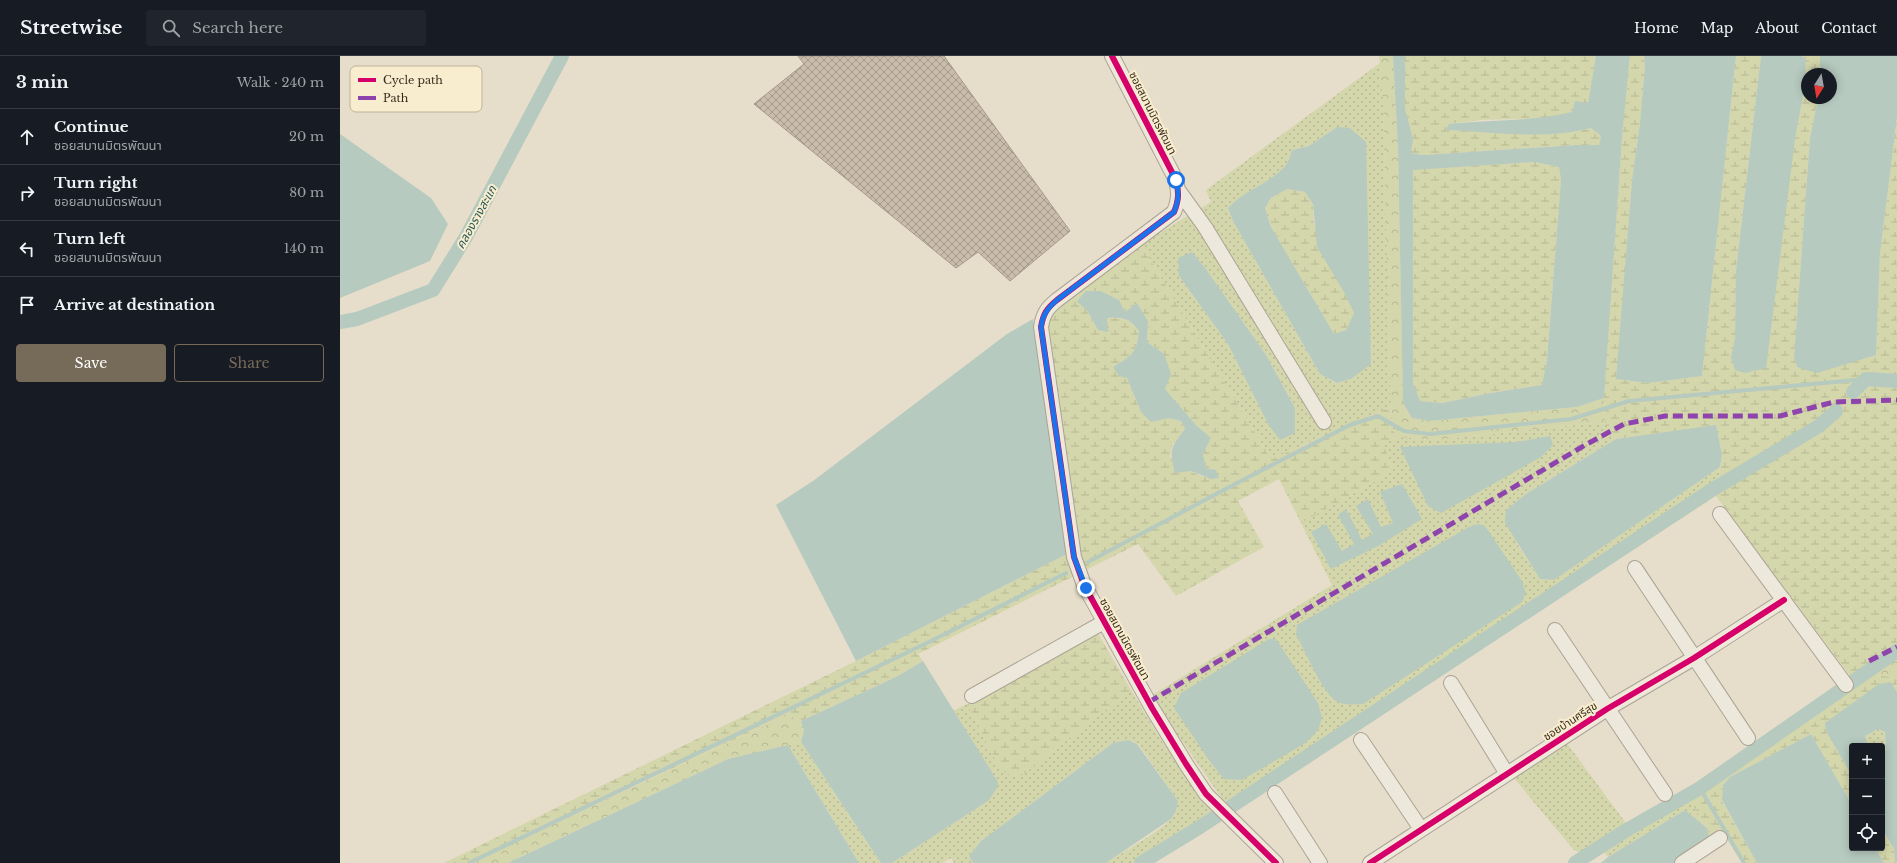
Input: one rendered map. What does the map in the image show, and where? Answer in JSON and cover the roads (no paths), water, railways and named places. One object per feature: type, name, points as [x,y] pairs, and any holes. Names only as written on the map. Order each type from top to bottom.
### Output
[{"type":"street","name":"ซอยสมานมิตรพัฒนา","points":[[1112,56],[1176,180],[1179,191],[1178,202],[1174,212],[1048,307],[1042,317],[1041,327],[1074,557],[1084,585],[1104,622],[1152,708],[1186,764],[1206,794],[1276,863]]},
{"type":"street","points":[[1179,191],[1205,227],[1324,422]]},
{"type":"street","points":[[1720,514],[1846,685]]},
{"type":"street","points":[[1635,568],[1748,738]]},
{"type":"street","name":"ซอยบ้านศรีสุข","points":[[1370,863],[1607,709],[1694,658],[1784,600]]},
{"type":"street","points":[[972,696],[1104,622]]},
{"type":"street","points":[[1555,630],[1665,794]]},
{"type":"street","points":[[1450,683],[1507,774]]},
{"type":"street","points":[[1360,740],[1421,829]]},
{"type":"street","points":[[1275,793],[1320,863]]},
{"type":"street","points":[[1682,863],[1720,838]]},
{"type":"waterway","name":"คลองรางสะแก","points":[[340,322],[357,319],[433,290],[466,237],[562,56]]},
{"type":"waterway","points":[[1088,562],[1350,425],[1378,416],[1404,431],[1430,434],[1571,419],[1629,401],[1866,379]]},
{"type":"waterway","points":[[1853,392],[1866,379],[1897,381]]},
{"type":"waterway","points":[[1141,863],[1200,827],[1710,491],[1819,426],[1836,411]]},
{"type":"waterway","points":[[469,863],[931,641],[1066,573]]},
{"type":"waterway","points":[[1575,863],[1625,831],[1700,788],[1897,651]]},
{"type":"waterway","points":[[1700,788],[1744,863]]}]
